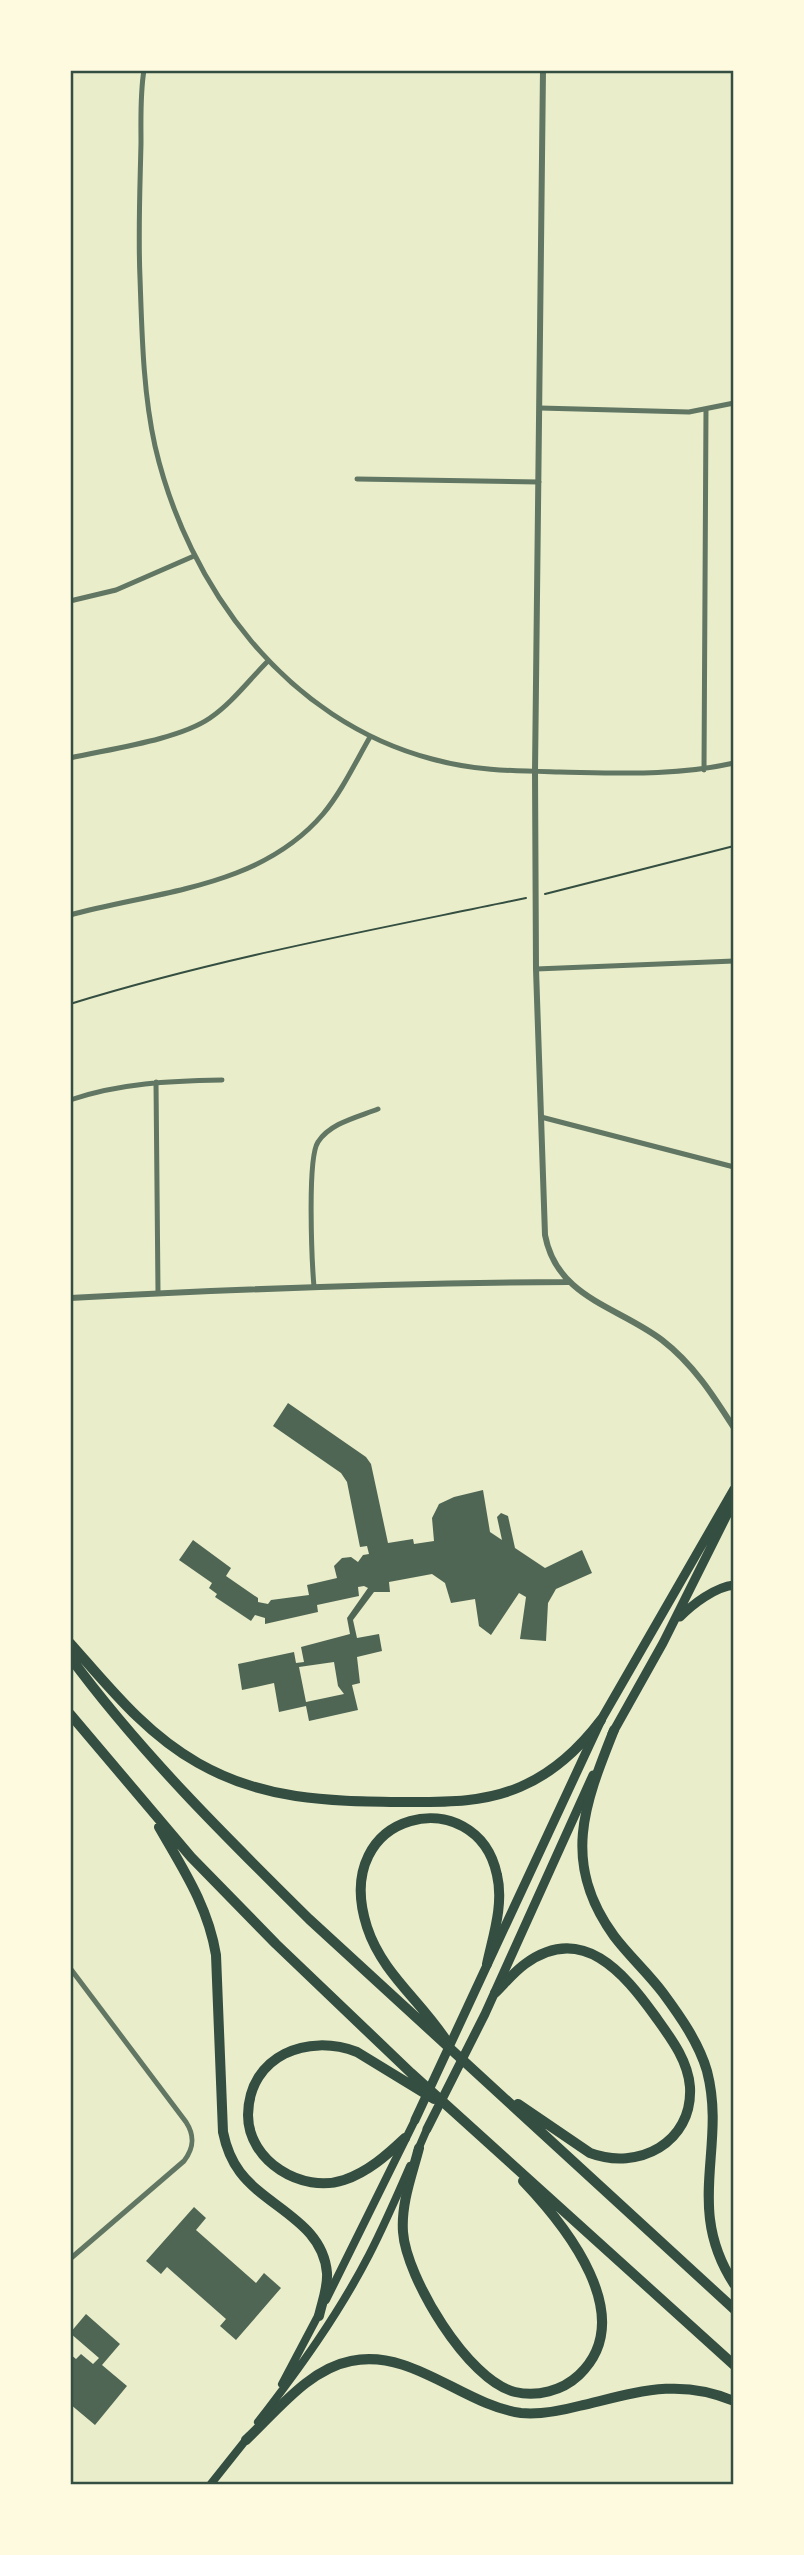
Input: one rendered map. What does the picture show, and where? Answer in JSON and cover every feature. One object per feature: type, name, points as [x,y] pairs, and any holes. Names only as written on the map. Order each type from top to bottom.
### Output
[{"type":"highway","points":[[415,2120],[601,1720],[734,1489]]},
{"type":"highway","points":[[427,2129],[495,1993],[614,1730],[673,1623],[734,1502]]},
{"type":"highway","points":[[673,1623],[690,1607],[726,1586],[734,1585]]},
{"type":"highway","points":[[70,1643],[132,1712],[170,1746],[219,1774],[248,1786],[303,1799],[454,1802],[496,1796],[527,1784],[555,1768],[573,1753],[601,1720]]},
{"type":"highway","points":[[70,1657],[146,1750],[255,1866],[309,1919],[734,2309]]},
{"type":"highway","points":[[70,1714],[191,1857],[276,1944],[482,2137],[734,2365]]},
{"type":"highway","points":[[614,1730],[586,1806],[584,1866],[592,1895],[605,1922],[673,2006],[702,2055],[711,2095],[712,2118],[708,2214],[721,2259],[734,2284]]},
{"type":"highway","points":[[148,1808],[194,1886],[212,1931],[216,1955],[223,2132],[227,2147],[240,2173],[250,2184],[307,2229],[321,2250],[327,2275],[318,2316]]},
{"type":"highway","points":[[454,2052],[434,2022],[381,1959],[367,1925],[360,1879],[368,1855],[385,1834],[407,1822],[435,1818],[461,1825],[482,1842],[493,1858],[499,1889],[497,1917],[487,1965]]},
{"type":"highway","points":[[487,2083],[583,2149],[603,2158],[616,2160],[641,2157],[663,2145],[680,2126],[689,2102],[689,2078],[677,2050],[620,1972],[600,1957],[575,1950],[550,1952],[527,1963],[495,1993]]},
{"type":"highway","points":[[405,2138],[373,2165],[346,2179],[333,2183],[305,2181],[277,2168],[261,2152],[250,2126],[250,2101],[254,2087],[271,2064],[293,2049],[318,2044],[338,2046],[357,2052],[453,2110]]},
{"type":"highway","points":[[419,2148],[403,2219],[406,2250],[417,2281],[455,2340],[488,2379],[514,2392],[532,2394],[554,2390],[579,2375],[594,2355],[602,2322],[599,2298],[565,2230],[544,2203],[482,2137]]},
{"type":"highway","points":[[246,2440],[312,2379],[337,2364],[363,2359],[392,2362],[495,2406],[524,2413],[555,2412],[673,2387],[707,2391],[734,2401]]},
{"type":"main road","points":[[269,2408],[318,2316],[415,2120]]},
{"type":"main road","points":[[210,2485],[312,2351],[369,2255],[427,2129]]},
{"type":"street","points":[[144,70],[139,259],[149,412],[162,475],[194,556],[222,603],[268,661],[308,698],[370,737],[402,750],[460,766],[657,774],[704,770],[734,763]]},
{"type":"street","points":[[543,70],[535,771],[536,969],[545,1235],[552,1261],[568,1282],[663,1341],[701,1379],[734,1428]]},
{"type":"street","points":[[540,408],[671,412],[734,403]]},
{"type":"street","points":[[704,770],[706,409]]},
{"type":"street","points":[[357,479],[539,482]]},
{"type":"street","points":[[70,601],[116,590],[194,556]]},
{"type":"street","points":[[70,758],[169,735],[197,725],[223,707],[268,661]]},
{"type":"street","points":[[70,915],[214,882],[255,867],[274,856],[295,841],[324,813],[337,796],[370,737]]},
{"type":"street","points":[[536,969],[734,961]]},
{"type":"street","points":[[70,1100],[116,1087],[156,1082],[222,1080]]},
{"type":"street","points":[[156,1082],[158,1292]]},
{"type":"street","points":[[314,1287],[311,1241],[314,1149],[325,1133],[344,1122],[378,1109]]},
{"type":"street","points":[[541,1117],[734,1167]]},
{"type":"street","points":[[70,1298],[158,1292],[568,1282]]},
{"type":"street","points":[[70,1968],[186,2122],[193,2137],[192,2146],[184,2161],[70,2259]]},
{"type":"path","points":[[70,1004],[125,987],[305,944],[536,896],[734,846]]},
{"type":"building","points":[[288,1403],[366,1457],[371,1464],[388,1543],[413,1539],[414,1544],[434,1541],[432,1518],[439,1504],[454,1497],[483,1490],[490,1532],[502,1540],[497,1517],[501,1513],[508,1516],[515,1548],[545,1568],[582,1550],[592,1573],[556,1589],[548,1603],[546,1641],[520,1639],[526,1597],[519,1593],[491,1635],[479,1626],[475,1599],[451,1603],[445,1583],[432,1574],[389,1582],[390,1592],[374,1592],[353,1620],[357,1638],[379,1634],[382,1651],[357,1657],[360,1683],[352,1685],[358,1710],[309,1721],[306,1706],[279,1712],[274,1683],[242,1690],[238,1664],[294,1652],[296,1663],[304,1662],[301,1647],[350,1634],[347,1618],[368,1588],[358,1587],[359,1596],[317,1605],[318,1612],[265,1624],[265,1618],[255,1615],[251,1621],[215,1597],[217,1594],[209,1588],[212,1583],[179,1560],[193,1540],[231,1568],[226,1576],[258,1598],[258,1602],[268,1604],[271,1600],[309,1595],[307,1585],[337,1578],[334,1566],[342,1558],[351,1557],[358,1562],[363,1555],[369,1554],[367,1546],[360,1547],[347,1482],[341,1473],[273,1426]],"holes":[[[334,1662],[338,1686],[344,1694],[306,1702],[299,1667]]]},
{"type":"building","points":[[194,2207],[206,2218],[196,2230],[256,2283],[264,2273],[281,2288],[236,2340],[220,2326],[226,2319],[167,2267],[161,2274],[146,2261]]},
{"type":"building","points":[[86,2314],[120,2344],[102,2365],[127,2386],[95,2425],[70,2404],[70,2354],[76,2359],[81,2354],[93,2364],[99,2358],[70,2333]]}]
